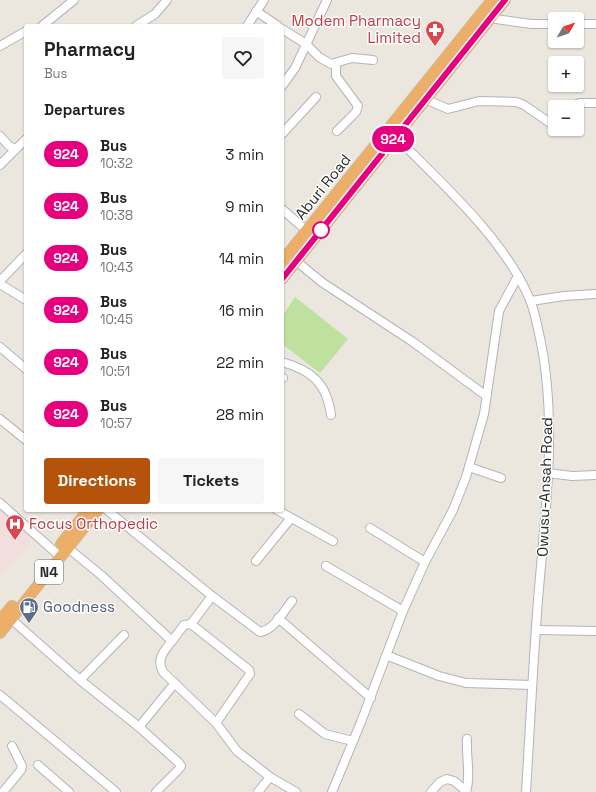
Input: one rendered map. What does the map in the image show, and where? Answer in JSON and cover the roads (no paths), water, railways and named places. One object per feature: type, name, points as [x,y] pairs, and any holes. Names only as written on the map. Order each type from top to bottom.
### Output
[{"type":"highway","name":"Aburi Road","points":[[284,259],[492,0]]},
{"type":"highway","name":"Aburi Road","points":[[284,276],[424,99],[505,0]]},
{"type":"highway","name":"N4","points":[[0,633],[5,620],[86,512]]},
{"type":"highway","name":"N4","points":[[5,620],[68,548],[96,512]]},
{"type":"street","points":[[44,24],[74,0]]},
{"type":"street","points":[[139,24],[155,14],[167,0]]},
{"type":"street","points":[[248,24],[264,0]]},
{"type":"street","points":[[284,83],[295,68],[327,0]]},
{"type":"street","points":[[256,11],[275,24]]},
{"type":"street","points":[[490,18],[531,24],[548,24]]},
{"type":"street","points":[[584,24],[596,24]]},
{"type":"street","points":[[284,30],[306,44],[319,57],[331,64],[352,58],[373,60]]},
{"type":"street","points":[[0,46],[24,32]]},
{"type":"street","points":[[336,63],[336,76],[358,106],[356,112],[337,131]]},
{"type":"street","points":[[284,132],[316,97]]},
{"type":"street","points":[[424,99],[448,109],[479,101],[516,102],[524,105],[548,122]]},
{"type":"street","points":[[584,103],[596,103]]},
{"type":"street","points":[[0,136],[6,144],[16,149]]},
{"type":"street","name":"Owusu-Ansah Road","points":[[395,136],[487,233],[518,276],[531,301],[546,374],[548,473],[532,685],[526,792]]},
{"type":"street","points":[[0,165],[24,142]]},
{"type":"street","points":[[284,211],[307,231]]},
{"type":"street","points":[[0,280],[24,256]]},
{"type":"street","points":[[296,261],[323,283],[412,342],[485,394]]},
{"type":"street","points":[[332,792],[403,611],[425,562],[453,510],[469,466],[484,414],[485,394],[499,311],[518,276]]},
{"type":"street","points":[[0,284],[24,299]]},
{"type":"street","points":[[531,301],[564,296],[596,294]]},
{"type":"street","points":[[0,347],[11,354],[24,367]]},
{"type":"street","points":[[284,363],[304,369],[315,379],[326,393],[331,414]]},
{"type":"street","points":[[0,419],[24,438]]},
{"type":"street","points":[[469,466],[501,478]]},
{"type":"street","points":[[548,473],[596,475]]},
{"type":"street","points":[[0,503],[55,552]]},
{"type":"street","points":[[109,512],[212,596],[260,632],[269,629],[292,601]]},
{"type":"street","points":[[280,512],[333,541]]},
{"type":"street","points":[[256,561],[291,518]]},
{"type":"street","points":[[370,528],[425,562]]},
{"type":"street","points":[[68,548],[101,575],[172,641]]},
{"type":"street","points":[[326,566],[403,611]]},
{"type":"street","points":[[212,596],[191,624],[184,625],[160,658],[159,663],[163,672],[199,709],[216,723],[232,745],[270,777],[296,792]]},
{"type":"street","points":[[278,618],[370,698]]},
{"type":"street","points":[[5,620],[139,727],[180,766],[156,792]]},
{"type":"street","points":[[191,624],[249,670],[250,674],[216,723]]},
{"type":"street","points":[[536,630],[596,631]]},
{"type":"street","points":[[80,680],[124,635]]},
{"type":"street","points":[[386,655],[439,676],[466,683],[532,685]]},
{"type":"street","points":[[139,727],[175,683]]},
{"type":"street","points":[[0,694],[116,792]]},
{"type":"street","points":[[299,714],[325,734],[353,741]]},
{"type":"street","points":[[431,792],[440,782],[447,779],[454,781],[466,792],[469,784],[466,756],[467,739]]},
{"type":"street","points":[[3,792],[21,770],[22,766],[12,746]]},
{"type":"street","points":[[38,764],[69,792]]},
{"type":"street","points":[[258,792],[270,777]]},
{"type":"place","name":"Modem Pharmacy Limited","points":[[435,47]]},
{"type":"place","name":"Focus Orthopedic","points":[[15,541]]},
{"type":"place","name":"Goodness","points":[[29,624]]}]
